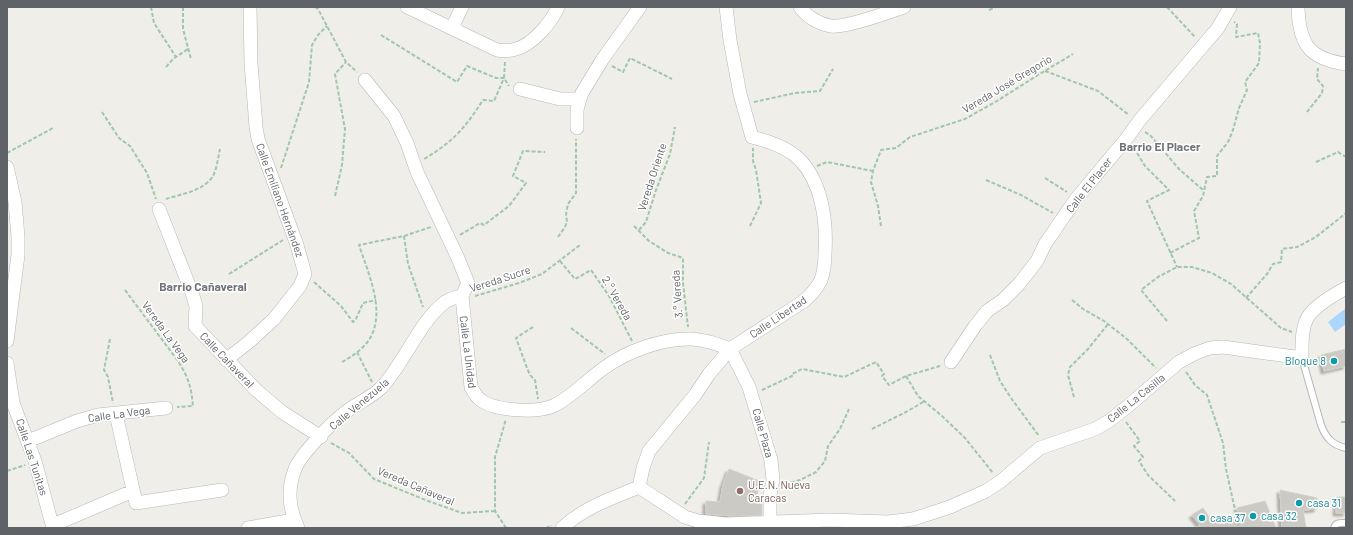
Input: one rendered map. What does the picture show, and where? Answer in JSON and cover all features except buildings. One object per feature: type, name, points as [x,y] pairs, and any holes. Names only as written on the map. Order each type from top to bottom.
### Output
[{"type":"street","name":"Calle Emiliano Hernández","points":[[250,7],[251,63],[258,139],[306,274]]},
{"type":"street","points":[[407,7],[497,50],[506,51],[518,49],[541,32],[556,13],[558,7]]},
{"type":"street","points":[[452,28],[462,7]]},
{"type":"street","points":[[577,128],[577,110],[580,99],[602,60],[640,7]]},
{"type":"street","points":[[726,7],[730,40],[743,105],[752,137]]},
{"type":"street","points":[[800,7],[803,11],[821,24],[833,27],[878,16],[904,7]]},
{"type":"street","points":[[1298,7],[1298,21],[1303,37],[1309,48],[1318,57],[1333,62],[1346,64]]},
{"type":"street","name":"Calle El Placer","points":[[951,362],[987,311],[1003,300],[1019,284],[1037,260],[1045,244],[1076,199],[1218,28],[1228,11]]},
{"type":"street","name":"Calle La Unidad","points":[[365,80],[394,116],[468,284],[462,298],[471,387],[474,394],[482,402],[494,407],[538,410],[552,406],[565,399],[615,361],[637,350],[676,340],[691,339],[716,343],[730,349]]},
{"type":"street","points":[[520,89],[555,99],[580,99]]},
{"type":"street","name":"Calle Libertad","points":[[639,487],[643,468],[649,451],[730,349],[804,301],[814,291],[821,279],[825,264],[825,221],[822,204],[812,178],[808,170],[798,158],[785,148],[766,140],[752,137]]},
{"type":"street","points":[[7,167],[16,202],[18,237],[18,255],[7,341]]},
{"type":"street","name":"Calle Cañaveral","points":[[158,206],[192,293],[196,306],[195,326],[256,390],[282,412],[321,437]]},
{"type":"street","points":[[226,360],[250,342],[274,320],[300,286],[306,274]]},
{"type":"street","points":[[1302,358],[1303,336],[1305,324],[1309,315],[1317,306],[1346,288]]},
{"type":"street","name":"Calle Venezuela","points":[[296,524],[289,502],[290,487],[295,469],[302,456],[346,412],[376,391],[392,376],[427,322],[446,302],[462,298]]},
{"type":"street","name":"Calle La Casilla","points":[[639,487],[678,513],[698,522],[770,525],[830,520],[887,525],[913,519],[950,507],[986,491],[1000,482],[1040,448],[1095,429],[1109,421],[1180,362],[1196,353],[1210,348],[1223,347],[1302,358]]},
{"type":"street","name":"Calle Plaza","points":[[730,349],[752,395],[771,460],[773,472],[770,525]]},
{"type":"street","name":"Calle Las Tunitas","points":[[7,363],[13,403],[35,461],[53,526]]},
{"type":"street","name":"Calle La Vega","points":[[28,441],[77,421],[98,415],[166,408]]},
{"type":"street","points":[[116,414],[136,503],[222,490]]},
{"type":"street","points":[[562,528],[572,519],[588,509],[639,487]]},
{"type":"street","points":[[53,526],[133,491]]},
{"type":"street","points":[[248,528],[296,524]]},
{"type":"lane","points":[[1302,358],[1320,425],[1325,436],[1333,443],[1346,448]]},
{"type":"lane","points":[[1334,528],[1335,524],[1338,522],[1346,523]]},
{"type":"path","points":[[151,7],[154,23],[176,57]]},
{"type":"path","points":[[183,7],[183,29],[191,59]]},
{"type":"path","points":[[315,7],[318,9],[346,62],[365,80]]},
{"type":"path","points":[[989,10],[996,7]]},
{"type":"path","points":[[1167,7],[1203,45]]},
{"type":"path","points":[[1170,253],[1199,238],[1194,211],[1203,196],[1203,190],[1207,178],[1217,176],[1217,156],[1228,142],[1239,108],[1247,90],[1245,82],[1258,63],[1260,43],[1258,33],[1236,37],[1237,24],[1228,11]]},
{"type":"path","points":[[276,189],[309,82],[312,45],[318,35],[327,26]]},
{"type":"path","points":[[381,35],[457,82],[467,66],[496,78],[504,78]]},
{"type":"path","points":[[166,67],[176,57],[188,49]]},
{"type":"path","points":[[415,165],[438,151],[458,136],[473,117],[483,100],[494,101],[504,78],[506,51]]},
{"type":"path","name":"Vereda José Gregorio","points":[[881,226],[878,206],[871,182],[873,171],[882,150],[896,148],[910,137],[965,119],[997,102],[1073,54]]},
{"type":"path","points":[[1307,112],[1322,93],[1323,86],[1317,79],[1318,57]]},
{"type":"path","points":[[602,60],[623,72],[630,58],[672,80]]},
{"type":"path","points":[[336,196],[342,165],[345,130],[335,74],[346,62]]},
{"type":"path","points":[[743,105],[796,93],[820,91],[833,69]]},
{"type":"path","points":[[1045,71],[1098,92],[1150,135],[1179,169],[1203,190]]},
{"type":"path","points":[[504,78],[508,85],[520,89]]},
{"type":"path","points":[[102,112],[120,138],[130,146],[147,173],[158,206],[206,184],[212,177],[216,168],[220,149]]},
{"type":"path","name":"Vereda Oriente","points":[[639,230],[646,222],[656,190],[670,154],[675,127]]},
{"type":"path","points":[[7,153],[53,128]]},
{"type":"path","points":[[558,237],[567,222],[566,214],[568,204],[576,193],[575,145],[577,128]]},
{"type":"path","points":[[750,226],[760,203],[756,170],[753,161],[752,137]]},
{"type":"path","points":[[1127,138],[1145,166],[1169,190],[1147,201],[1177,268]]},
{"type":"path","points":[[450,241],[480,223],[484,225],[510,206],[526,183],[513,176],[523,151],[545,152]]},
{"type":"path","points":[[1316,162],[1338,152],[1346,157]]},
{"type":"path","points":[[808,170],[827,162],[873,171]]},
{"type":"path","points":[[1045,178],[1076,199]]},
{"type":"path","points":[[986,180],[1021,195],[1063,218]]},
{"type":"path","points":[[1246,298],[1267,274],[1273,264],[1281,262],[1282,250],[1297,247],[1316,237],[1346,213]]},
{"type":"path","points":[[342,362],[363,348],[373,333],[378,308],[359,245],[404,236],[441,224]]},
{"type":"path","name":"3.° Vereda","points":[[634,226],[649,241],[668,253],[683,258],[683,282],[687,322],[691,339]]},
{"type":"path","points":[[229,274],[293,234]]},
{"type":"path","points":[[404,236],[408,264],[418,290],[427,322]]},
{"type":"path","name":"Vereda Sucre","points":[[462,298],[519,283],[542,274],[580,245]]},
{"type":"path","name":"2.° Vereda","points":[[560,261],[575,279],[592,270],[609,296],[637,350]]},
{"type":"path","points":[[1167,321],[1141,290],[1158,277],[1177,268],[1192,267],[1212,273],[1231,284],[1281,328],[1303,336]]},
{"type":"path","points":[[306,274],[323,292],[341,306],[353,322],[356,319],[363,303],[376,300]]},
{"type":"path","name":"Vereda La Vega","points":[[125,290],[178,361],[186,374],[191,387],[193,406],[166,408]]},
{"type":"path","points":[[1072,300],[1083,309],[1108,324],[1127,339],[1164,375]]},
{"type":"path","points":[[1074,397],[1068,376],[1070,368],[1088,349],[1108,324]]},
{"type":"path","points":[[533,327],[516,338],[526,368],[535,380],[538,410]]},
{"type":"path","points":[[571,328],[615,361]]},
{"type":"path","points":[[110,339],[104,370],[108,377],[116,414]]},
{"type":"path","points":[[357,352],[376,391]]},
{"type":"path","points":[[990,355],[1000,381],[1046,445]]},
{"type":"path","points":[[752,395],[792,376],[792,374],[802,369],[844,377],[876,362],[884,374],[882,376],[889,384],[906,376],[951,362]]},
{"type":"path","points":[[1180,362],[1195,385],[1207,395],[1223,443],[1226,469],[1239,528]]},
{"type":"path","points":[[906,376],[918,396],[965,438],[1000,482]]},
{"type":"path","points":[[872,429],[924,401]]},
{"type":"path","points":[[506,528],[495,511],[495,457],[510,408]]},
{"type":"path","points":[[772,487],[800,480],[816,472],[824,462],[828,446],[840,429],[849,409]]},
{"type":"path","points":[[1119,413],[1140,442],[1134,446],[1143,457],[1139,461],[1148,475],[1175,501]]},
{"type":"path","points":[[1341,422],[1346,422]]},
{"type":"path","name":"Vereda Cañaveral","points":[[321,437],[349,453],[374,479],[462,513],[495,511]]},
{"type":"path","points":[[678,513],[690,499],[704,478],[709,442]]},
{"type":"path","points":[[7,471],[35,461]]},
{"type":"water","points":[[1346,308],[1346,324],[1335,332],[1328,322]]},
{"type":"place","name":"Bloque 8","points":[[1334,361]]},
{"type":"place","name":"U.E.N. Nueva Caracas","points":[[740,491]]},
{"type":"place","name":"casa 31","points":[[1299,503]]},
{"type":"place","name":"casa 32","points":[[1253,516]]},
{"type":"place","name":"casa 37","points":[[1202,518]]},
{"type":"district","name":"Barrio El Placer","points":[[1160,147]]},
{"type":"district","name":"Barrio Cañaveral","points":[[203,287]]}]
